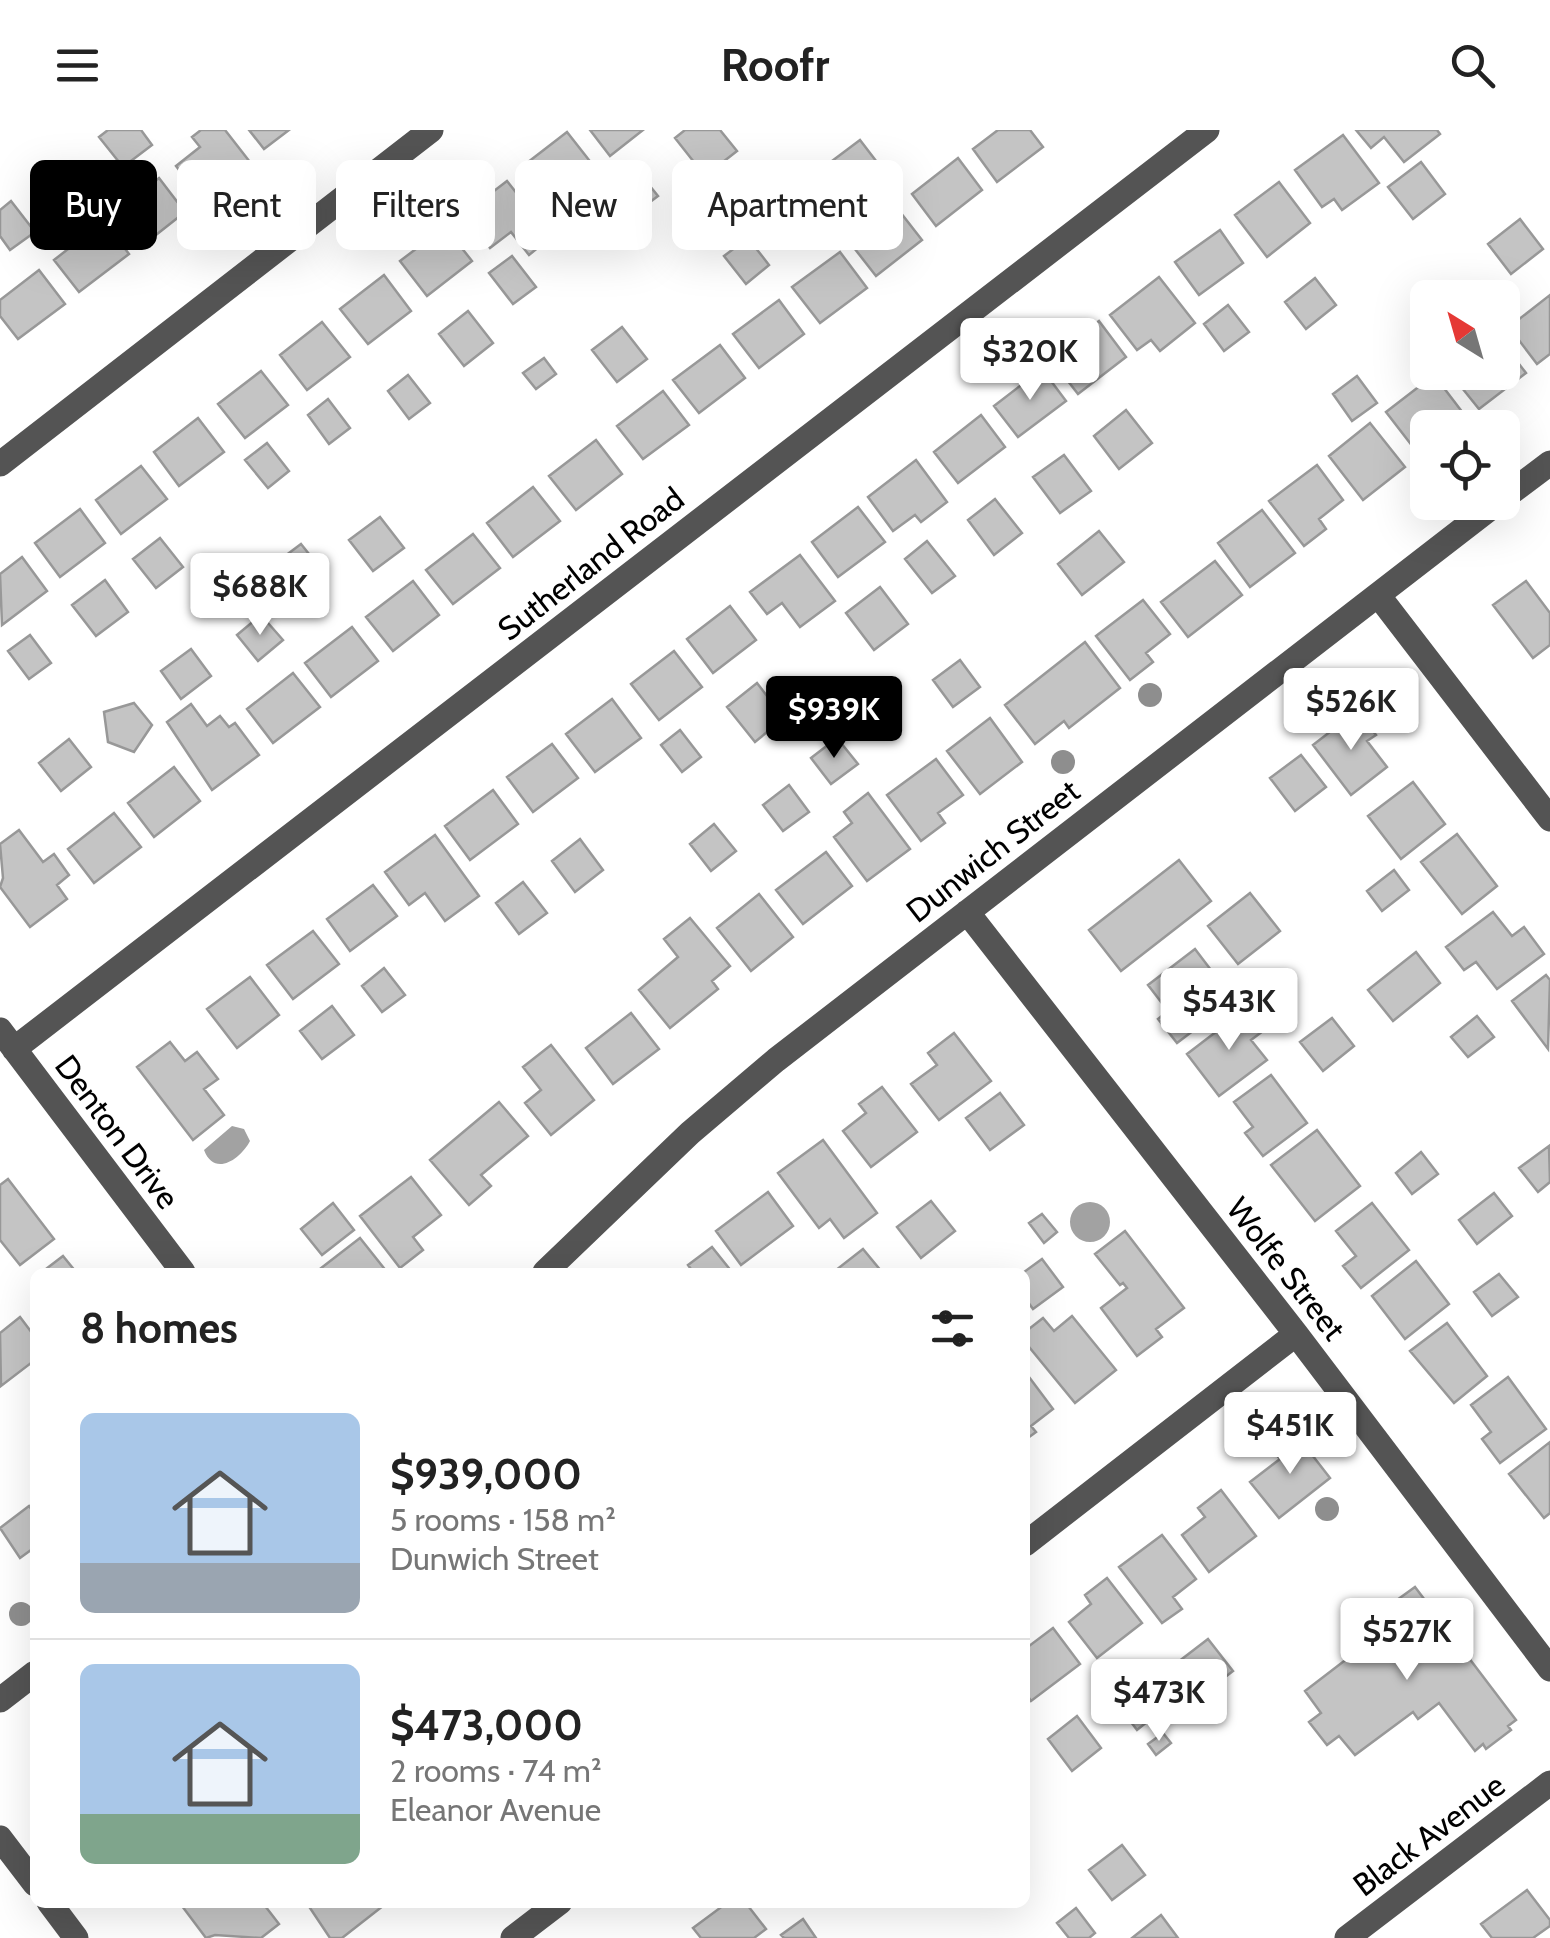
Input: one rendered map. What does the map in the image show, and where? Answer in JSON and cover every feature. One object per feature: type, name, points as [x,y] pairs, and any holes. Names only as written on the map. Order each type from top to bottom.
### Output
[{"type":"street","points":[[0,464],[431,130]]},
{"type":"street","name":"Sutherland Road","points":[[7,1039],[1206,130]]},
{"type":"street","name":"Dunwich Street","points":[[1520,486],[1550,463]]},
{"type":"street","name":"Dunwich Street","points":[[549,1268],[690,1133],[776,1060],[1476,520]]},
{"type":"street","points":[[1378,596],[1550,818]]},
{"type":"street","name":"Wolfe Street","points":[[967,912],[1296,1334],[1550,1669]]},
{"type":"street","name":"Denton Drive","points":[[7,1039],[180,1268]]},
{"type":"street","points":[[1030,1540],[1296,1334]]},
{"type":"street","points":[[0,1700],[30,1676]]},
{"type":"street","name":"Black Avenue","points":[[1346,1938],[1550,1783]]},
{"type":"street","points":[[0,1838],[30,1877]]},
{"type":"street","points":[[54,1908],[76,1938]]},
{"type":"street","points":[[514,1938],[552,1908]]},
{"type":"shaded area","points":[[232,1126],[244,1129],[250,1141],[234,1159],[214,1163],[204,1150]]},
{"type":"shaded area","points":[[1090,1202],[1104,1208],[1110,1222],[1104,1236],[1090,1242],[1076,1236],[1070,1222],[1076,1208]]},
{"type":"building","points":[[108,130],[141,130],[152,145],[132,160],[117,160],[99,137]]},
{"type":"building","points":[[201,130],[225,130],[248,160],[184,160],[200,147],[192,137]]},
{"type":"building","points":[[249,130],[289,130],[264,149]]},
{"type":"building","points":[[590,130],[643,130],[610,156]]},
{"type":"building","points":[[685,130],[720,130],[737,151],[725,160],[692,160],[675,138]]},
{"type":"building","points":[[998,130],[1030,130],[1043,147],[997,182],[973,149]]},
{"type":"building","points":[[1356,130],[1437,130],[1440,134],[1404,162],[1384,137],[1371,148]]},
{"type":"building","points":[[567,132],[589,160],[531,160]]},
{"type":"building","points":[[1343,135],[1379,183],[1342,210],[1334,199],[1322,207],[1295,170]]},
{"type":"building","points":[[860,140],[875,160],[833,160]]},
{"type":"building","points":[[958,158],[982,190],[936,226],[912,194]]},
{"type":"building","points":[[1421,162],[1445,194],[1413,219],[1388,187]]},
{"type":"building","points":[[157,180],[177,202],[177,218],[157,234]]},
{"type":"building","points":[[507,181],[515,191],[515,237],[511,232],[495,244],[495,190]]},
{"type":"building","points":[[1279,182],[1310,223],[1267,257],[1235,215]]},
{"type":"building","points":[[11,201],[30,226],[30,236],[10,250],[0,236],[0,210]]},
{"type":"building","points":[[903,216],[922,240],[876,276],[856,250],[903,250]]},
{"type":"building","points":[[1520,219],[1543,249],[1511,274],[1488,244]]},
{"type":"building","points":[[1220,230],[1243,263],[1199,295],[1175,262]]},
{"type":"building","points":[[67,250],[126,250],[129,254],[79,292],[54,260]]},
{"type":"building","points":[[415,250],[463,250],[472,261],[427,296],[400,261]]},
{"type":"building","points":[[732,250],[757,250],[769,265],[746,284],[724,256]]},
{"type":"building","points":[[840,252],[867,288],[820,323],[792,287]]},
{"type":"building","points":[[512,256],[536,287],[513,304],[489,273]]},
{"type":"building","points":[[39,270],[65,304],[18,339],[0,316],[0,300]]},
{"type":"building","points":[[384,275],[411,311],[368,344],[340,309]]},
{"type":"building","points":[[1159,277],[1195,323],[1160,351],[1151,340],[1137,350],[1110,315]]},
{"type":"building","points":[[1315,278],[1336,305],[1306,329],[1285,302]]},
{"type":"building","points":[[1550,295],[1550,354],[1537,364],[1520,342],[1520,318]]},
{"type":"building","points":[[779,300],[804,334],[759,368],[733,334]]},
{"type":"building","points":[[1228,305],[1249,332],[1224,351],[1204,324]]},
{"type":"building","points":[[468,311],[493,343],[464,366],[439,334]]},
{"type":"building","points":[[1099,321],[1126,357],[1078,394],[1050,358]]},
{"type":"building","points":[[322,322],[350,357],[307,390],[280,355]]},
{"type":"building","points":[[622,327],[647,359],[617,382],[592,350]]},
{"type":"building","points":[[720,345],[745,378],[699,413],[673,380]]},
{"type":"building","points":[[544,358],[556,374],[536,389],[523,373]]},
{"type":"building","points":[[1042,369],[1066,401],[1018,437],[994,406]]},
{"type":"building","points":[[261,371],[288,405],[245,438],[218,404]]},
{"type":"building","points":[[408,375],[430,403],[409,419],[388,391]]},
{"type":"building","points":[[1357,376],[1377,403],[1352,421],[1333,394]]},
{"type":"building","points":[[1415,390],[1445,390],[1461,410],[1410,410],[1410,443],[1386,412]]},
{"type":"building","points":[[1464,390],[1504,390],[1479,409]]},
{"type":"building","points":[[663,391],[689,425],[643,459],[617,426]]},
{"type":"building","points":[[328,399],[350,428],[329,444],[308,415]]},
{"type":"building","points":[[1126,410],[1152,443],[1119,469],[1094,436]]},
{"type":"building","points":[[981,415],[1005,447],[958,483],[934,452]]},
{"type":"building","points":[[198,418],[224,452],[179,486],[154,452]]},
{"type":"building","points":[[1370,423],[1405,467],[1363,500],[1329,456]]},
{"type":"building","points":[[596,440],[622,474],[576,510],[549,476]]},
{"type":"building","points":[[267,443],[289,471],[268,488],[245,460]]},
{"type":"building","points":[[1064,455],[1091,491],[1060,513],[1033,477]]},
{"type":"building","points":[[916,460],[947,502],[921,522],[915,515],[893,531],[868,497]]},
{"type":"building","points":[[1317,465],[1343,500],[1319,519],[1326,529],[1304,546],[1269,501]]},
{"type":"building","points":[[141,466],[167,499],[121,534],[96,500]]},
{"type":"building","points":[[533,487],[560,521],[513,557],[487,523]]},
{"type":"building","points":[[995,499],[1022,533],[994,555],[968,520]]},
{"type":"building","points":[[858,507],[885,542],[838,577],[812,542]]},
{"type":"building","points":[[80,509],[105,543],[60,577],[35,543]]},
{"type":"building","points":[[1262,510],[1295,553],[1250,587],[1218,543]]},
{"type":"building","points":[[380,517],[404,548],[373,571],[349,540]]},
{"type":"building","points":[[1099,531],[1124,562],[1082,595],[1058,564]]},
{"type":"building","points":[[473,534],[500,568],[453,604],[426,570]]},
{"type":"building","points":[[160,538],[183,567],[156,588],[133,559]]},
{"type":"building","points":[[927,541],[955,576],[932,593],[905,559]]},
{"type":"building","points":[[301,544],[325,574],[292,599],[269,568]]},
{"type":"building","points":[[800,555],[835,601],[800,627],[782,603],[767,614],[750,592]]},
{"type":"building","points":[[22,557],[47,591],[2,625],[0,574]]},
{"type":"building","points":[[1215,561],[1242,595],[1188,637],[1161,602]]},
{"type":"building","points":[[105,580],[128,612],[96,636],[72,605]]},
{"type":"building","points":[[413,581],[439,615],[393,651],[366,617]]},
{"type":"building","points":[[1526,581],[1550,613],[1550,645],[1533,658],[1493,605]]},
{"type":"building","points":[[880,587],[908,624],[874,650],[846,613]]},
{"type":"building","points":[[1143,600],[1170,634],[1146,653],[1153,662],[1130,680],[1096,636]]},
{"type":"building","points":[[730,606],[756,640],[713,673],[687,639]]},
{"type":"building","points":[[261,615],[283,640],[258,661],[237,635]]},
{"type":"building","points":[[352,627],[378,661],[331,697],[305,663]]},
{"type":"building","points":[[30,635],[51,663],[29,679],[8,651]]},
{"type":"building","points":[[1085,642],[1120,688],[1069,728],[1064,721],[1035,744],[1005,705]]},
{"type":"building","points":[[191,649],[211,676],[181,699],[161,671]]},
{"type":"building","points":[[674,651],[702,687],[659,720],[631,684]]},
{"type":"building","points":[[960,660],[980,687],[953,707],[933,680]]},
{"type":"building","points":[[293,673],[320,707],[273,743],[247,709]]},
{"type":"building","points":[[757,683],[784,718],[755,742],[727,707]]},
{"type":"building","points":[[612,699],[641,738],[595,772],[566,734]]},
{"type":"building","points":[[134,703],[152,725],[134,752],[108,742],[104,712]]},
{"type":"building","points":[[191,704],[207,726],[220,716],[229,727],[235,723],[259,755],[212,790],[167,722]]},
{"type":"building","points":[[1357,711],[1376,735],[1367,741],[1387,767],[1351,795],[1313,745]]},
{"type":"building","points":[[990,718],[1022,762],[980,794],[947,751]]},
{"type":"building","points":[[680,730],[701,757],[682,772],[661,745]]},
{"type":"building","points":[[837,738],[858,764],[831,784],[811,758]]},
{"type":"building","points":[[69,739],[91,767],[61,791],[39,763]]},
{"type":"building","points":[[552,744],[578,778],[533,812],[507,777]]},
{"type":"building","points":[[1301,755],[1326,787],[1295,811],[1270,778]]},
{"type":"building","points":[[936,759],[963,795],[938,813],[945,823],[921,841],[887,795]]},
{"type":"building","points":[[174,767],[200,801],[154,837],[128,803]]},
{"type":"building","points":[[1413,782],[1445,824],[1401,859],[1368,816]]},
{"type":"building","points":[[789,785],[809,812],[783,831],[763,805]]},
{"type":"building","points":[[493,790],[518,824],[470,860],[445,826]]},
{"type":"building","points":[[868,793],[910,849],[867,881],[834,837],[852,823],[844,812]]},
{"type":"building","points":[[114,813],[141,847],[94,883],[68,849]]},
{"type":"building","points":[[714,824],[736,851],[711,871],[690,844]]},
{"type":"building","points":[[19,830],[43,862],[54,854],[69,875],[57,885],[67,899],[30,927],[0,887],[0,844]]},
{"type":"building","points":[[1457,834],[1497,886],[1462,914],[1421,862]]},
{"type":"building","points":[[435,835],[479,896],[445,921],[425,893],[409,905],[385,872]]},
{"type":"building","points":[[580,839],[603,870],[575,892],[552,861]]},
{"type":"building","points":[[826,852],[852,886],[803,924],[776,890]]},
{"type":"building","points":[[1179,860],[1211,901],[1121,971],[1089,930]]},
{"type":"building","points":[[1394,870],[1409,890],[1382,911],[1367,891]]},
{"type":"building","points":[[523,882],[547,913],[519,934],[496,903]]},
{"type":"building","points":[[373,885],[397,916],[350,951],[327,919]]},
{"type":"building","points":[[1250,893],[1280,931],[1238,964],[1208,926]]},
{"type":"building","points":[[759,894],[793,937],[751,971],[717,928]]},
{"type":"building","points":[[1493,912],[1512,936],[1524,927],[1544,954],[1497,989],[1476,962],[1464,970],[1446,947]]},
{"type":"building","points":[[690,918],[730,966],[712,981],[718,989],[670,1028],[639,990],[678,957],[664,939]]},
{"type":"building","points":[[313,931],[339,964],[293,999],[267,965]]},
{"type":"building","points":[[1195,949],[1214,974],[1203,982],[1223,1008],[1177,1043],[1158,1019],[1168,1011],[1148,985]]},
{"type":"building","points":[[1416,952],[1440,983],[1393,1021],[1368,990]]},
{"type":"building","points":[[384,968],[405,995],[382,1012],[362,986]]},
{"type":"building","points":[[1546,975],[1550,980],[1548,1049],[1512,1001]]},
{"type":"building","points":[[250,977],[279,1015],[237,1048],[207,1009]]},
{"type":"building","points":[[332,1006],[354,1035],[322,1059],[300,1031]]},
{"type":"building","points":[[1246,1009],[1263,1031],[1251,1040],[1267,1060],[1219,1096],[1187,1054]]},
{"type":"building","points":[[631,1013],[659,1049],[613,1084],[586,1048]]},
{"type":"building","points":[[1477,1016],[1494,1037],[1468,1057],[1451,1037]]},
{"type":"building","points":[[1332,1018],[1354,1046],[1323,1071],[1300,1042]]},
{"type":"building","points":[[954,1033],[991,1081],[939,1120],[911,1084],[937,1065],[928,1053]]},
{"type":"building","points":[[170,1042],[185,1061],[197,1052],[218,1079],[204,1089],[224,1115],[193,1140],[137,1067]]},
{"type":"building","points":[[551,1045],[594,1100],[551,1135],[525,1103],[541,1090],[523,1067]]},
{"type":"building","points":[[1271,1075],[1307,1123],[1263,1156],[1245,1133],[1253,1127],[1234,1102]]},
{"type":"building","points":[[882,1087],[917,1132],[871,1167],[843,1131],[866,1113],[859,1104]]},
{"type":"building","points":[[1000,1093],[1024,1125],[990,1150],[966,1118]]},
{"type":"building","points":[[499,1102],[528,1136],[481,1175],[491,1186],[469,1205],[430,1160]]},
{"type":"building","points":[[1317,1130],[1360,1186],[1315,1221],[1271,1165]]},
{"type":"building","points":[[823,1140],[877,1213],[844,1238],[830,1219],[819,1228],[778,1173]]},
{"type":"building","points":[[1549,1146],[1550,1182],[1538,1192],[1519,1168]]},
{"type":"building","points":[[1421,1152],[1438,1174],[1412,1194],[1396,1173]]},
{"type":"building","points":[[411,1177],[441,1215],[413,1237],[423,1250],[400,1268],[360,1216]]},
{"type":"building","points":[[8,1179],[54,1239],[20,1265],[0,1240],[0,1185]]},
{"type":"building","points":[[768,1192],[793,1226],[741,1265],[716,1231]]},
{"type":"building","points":[[1494,1193],[1512,1216],[1477,1244],[1459,1220]]},
{"type":"building","points":[[931,1201],[955,1231],[921,1258],[897,1227]]},
{"type":"building","points":[[333,1203],[354,1230],[322,1255],[301,1229]]},
{"type":"building","points":[[1372,1203],[1409,1250],[1361,1288],[1343,1266],[1356,1256],[1336,1231]]},
{"type":"building","points":[[1042,1214],[1057,1232],[1044,1243],[1029,1223]]},
{"type":"building","points":[[1125,1231],[1184,1308],[1156,1329],[1162,1337],[1137,1356],[1101,1308],[1127,1288],[1123,1283],[1120,1285],[1095,1254]]},
{"type":"building","points":[[360,1238],[384,1268],[321,1268]]},
{"type":"building","points":[[712,1247],[729,1268],[690,1268],[688,1265]]},
{"type":"building","points":[[863,1249],[879,1268],[839,1268]]},
{"type":"building","points":[[63,1256],[73,1268],[47,1268]]},
{"type":"building","points":[[1042,1259],[1063,1287],[1033,1309],[1030,1305],[1030,1268]]},
{"type":"building","points":[[1416,1261],[1449,1304],[1405,1339],[1372,1296]]},
{"type":"building","points":[[1499,1274],[1518,1297],[1492,1316],[1474,1292]]},
{"type":"building","points":[[1072,1316],[1116,1370],[1075,1403],[1030,1348],[1030,1328],[1043,1318],[1054,1331]]},
{"type":"building","points":[[20,1317],[30,1330],[30,1364],[1,1386],[0,1333]]},
{"type":"building","points":[[1447,1323],[1487,1376],[1454,1403],[1410,1351]]},
{"type":"building","points":[[1508,1377],[1546,1429],[1500,1463],[1482,1439],[1491,1432],[1471,1405]]},
{"type":"building","points":[[1030,1378],[1053,1409],[1031,1426],[1036,1432],[1030,1436]]},
{"type":"building","points":[[1295,1433],[1330,1478],[1279,1518],[1250,1482],[1280,1459],[1272,1450]]},
{"type":"building","points":[[1550,1442],[1550,1513],[1544,1518],[1509,1474]]},
{"type":"building","points":[[1221,1490],[1256,1536],[1209,1572],[1182,1535],[1205,1517],[1198,1508]]},
{"type":"building","points":[[29,1506],[30,1551],[20,1558],[0,1528]]},
{"type":"building","points":[[1162,1535],[1196,1579],[1173,1597],[1182,1609],[1162,1623],[1119,1567]]},
{"type":"building","points":[[1107,1578],[1142,1623],[1097,1658],[1069,1622],[1091,1604],[1085,1595]]},
{"type":"building","points":[[1415,1587],[1516,1720],[1508,1726],[1511,1730],[1486,1749],[1483,1744],[1475,1751],[1439,1703],[1418,1719],[1413,1712],[1355,1755],[1339,1736],[1327,1745],[1309,1722],[1321,1713],[1305,1691],[1382,1632],[1372,1618]]},
{"type":"building","points":[[1053,1628],[1080,1664],[1031,1701],[1030,1700],[1030,1645]]},
{"type":"building","points":[[1208,1639],[1233,1671],[1203,1694],[1178,1662]]},
{"type":"building","points":[[1137,1686],[1158,1713],[1137,1730],[1116,1702]]},
{"type":"building","points":[[1077,1716],[1101,1748],[1072,1771],[1048,1739]]},
{"type":"building","points":[[1163,1733],[1171,1743],[1156,1755],[1148,1744]]},
{"type":"building","points":[[1122,1845],[1145,1875],[1112,1900],[1089,1870]]},
{"type":"building","points":[[1527,1890],[1550,1920],[1550,1926],[1533,1938],[1492,1938],[1481,1924]]},
{"type":"building","points":[[184,1908],[267,1908],[279,1924],[261,1938],[206,1938]]},
{"type":"building","points":[[310,1908],[380,1908],[342,1938],[330,1938]]},
{"type":"building","points":[[720,1908],[750,1908],[766,1929],[754,1938],[701,1938],[693,1928]]},
{"type":"building","points":[[1076,1908],[1095,1933],[1089,1938],[1069,1938],[1057,1923]]},
{"type":"building","points":[[1161,1915],[1178,1938],[1132,1938]]},
{"type":"building","points":[[803,1919],[816,1938],[781,1935]]}]
